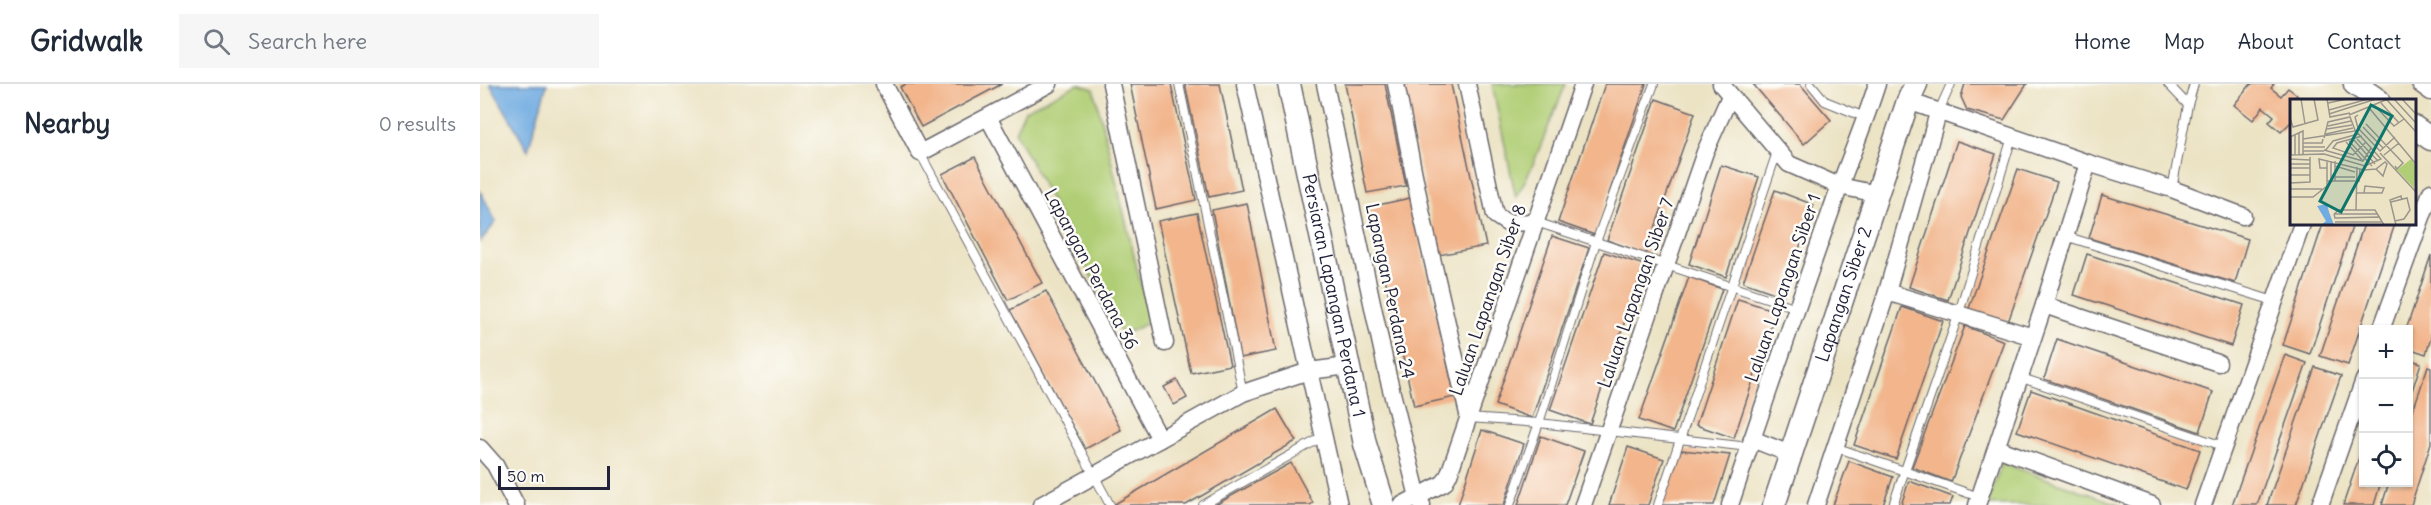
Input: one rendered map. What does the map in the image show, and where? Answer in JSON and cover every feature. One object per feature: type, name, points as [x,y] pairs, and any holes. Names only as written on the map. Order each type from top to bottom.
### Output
[{"type":"street","points":[[887,85],[920,153],[1049,84]]},
{"type":"street","points":[[1111,84],[1165,343]]},
{"type":"street","points":[[1245,84],[1340,505]]},
{"type":"street","name":"Persiaran Lapangan Perdana 1","points":[[1289,84],[1365,444],[1384,505]]},
{"type":"street","name":"Lapangan Perdana 24","points":[[1325,84],[1388,377],[1420,501]]},
{"type":"street","points":[[1396,84],[1422,215],[1469,418]]},
{"type":"street","points":[[1467,84],[1495,215],[1507,223],[1536,222]]},
{"type":"street","name":"Laluan Lapangan Siber 8","points":[[1402,505],[1420,501],[1444,483],[1469,418],[1583,84]]},
{"type":"street","name":"Laluan Lapangan Siber 1","points":[[1730,505],[1839,186],[1877,84]]},
{"type":"street","points":[[2420,84],[2431,92]]},
{"type":"street","points":[[1725,90],[1789,164],[1839,186],[1878,194]]},
{"type":"street","name":"Laluan Lapangan Siber 7","points":[[1582,505],[1725,90]]},
{"type":"street","points":[[1912,92],[1938,113],[2172,189],[2243,216]]},
{"type":"street","name":"Lapangan Siber 2","points":[[1774,505],[1912,92]]},
{"type":"street","points":[[1816,505],[1887,292],[1938,113]]},
{"type":"street","name":"Lapangan Perdana 36","points":[[988,117],[1160,439]]},
{"type":"street","points":[[2416,128],[2431,139]]},
{"type":"street","points":[[1978,501],[2044,306],[2088,163]]},
{"type":"street","points":[[2383,325],[2431,192]]},
{"type":"street","points":[[2203,505],[2302,225]]},
{"type":"street","points":[[1887,292],[1958,316],[2032,337]]},
{"type":"street","points":[[2044,306],[2218,363]]},
{"type":"street","points":[[1041,505],[1243,393],[1309,371],[1348,366]]},
{"type":"street","points":[[2320,505],[2359,394]]},
{"type":"street","points":[[1750,443],[1790,454]]},
{"type":"street","points":[[480,448],[495,465],[516,505]]},
{"type":"street","points":[[1997,448],[2152,505]]},
{"type":"lane","points":[[1179,84],[1243,393]]},
{"type":"lane","points":[[1510,505],[1539,423],[1596,242],[1654,84]]},
{"type":"lane","points":[[1810,84],[1825,101],[1866,118]]},
{"type":"lane","points":[[1938,113],[1951,84]]},
{"type":"lane","points":[[2168,84],[2188,105]]},
{"type":"lane","points":[[2172,189],[2194,84]]},
{"type":"lane","points":[[1893,505],[1958,316],[2013,136]]},
{"type":"lane","points":[[1658,505],[1777,152]]},
{"type":"lane","points":[[920,153],[1110,505]]},
{"type":"lane","points":[[1536,222],[1797,308]]},
{"type":"lane","points":[[2066,236],[2274,301]]},
{"type":"lane","points":[[2019,377],[2223,446]]},
{"type":"lane","points":[[1469,418],[1539,423],[1681,440],[1750,443]]},
{"type":"lane","points":[[1203,505],[1324,436]]},
{"type":"lane","points":[[1835,447],[1905,471],[1978,501]]},
{"type":"green space","points":[[1078,84],[1094,89],[1150,322],[1122,335],[1015,132],[1025,110]]},
{"type":"green space","points":[[1492,84],[1566,84],[1531,169],[1516,198]]},
{"type":"green space","points":[[2002,463],[2121,505],[1987,505]]},
{"type":"water","points":[[490,84],[547,84],[528,150]]},
{"type":"water","points":[[480,190],[496,222],[480,242]]},
{"type":"building","points":[[906,84],[1002,84],[921,127],[900,87]]},
{"type":"building","points":[[1130,84],[1171,84],[1196,200],[1156,209]]},
{"type":"building","points":[[1185,84],[1220,84],[1242,190],[1209,197]]},
{"type":"building","points":[[1345,84],[1385,84],[1406,186],[1367,193]]},
{"type":"building","points":[[1402,84],[1451,84],[1486,246],[1439,255]]},
{"type":"building","points":[[1605,84],[1646,84],[1595,235],[1558,222]]},
{"type":"building","points":[[1753,84],[1800,84],[1831,120],[1804,144]]},
{"type":"building","points":[[1965,84],[2027,84],[2004,120],[1967,110],[1961,97]]},
{"type":"building","points":[[2251,84],[2274,84],[2271,88],[2281,96],[2288,88],[2297,95],[2290,99],[2290,123],[2281,132],[2269,122],[2274,116],[2263,107],[2253,120],[2234,105]]},
{"type":"building","points":[[1656,99],[1695,113],[1646,254],[1607,240]]},
{"type":"building","points":[[1957,141],[1996,154],[1948,300],[1909,287]]},
{"type":"building","points":[[975,157],[1042,283],[1008,300],[942,174]]},
{"type":"building","points":[[1721,165],[1759,177],[1726,277],[1689,264]]},
{"type":"building","points":[[2018,169],[2057,182],[2007,325],[1968,311]]},
{"type":"building","points":[[1775,190],[1814,205],[1783,296],[1743,282]]},
{"type":"building","points":[[2102,195],[2248,239],[2235,283],[2089,238]]},
{"type":"building","points":[[1410,198],[1455,397],[1414,406],[1369,207]]},
{"type":"building","points":[[1247,203],[1276,351],[1240,358],[1212,210]]},
{"type":"building","points":[[1197,213],[1230,365],[1191,373],[1158,221]]},
{"type":"building","points":[[2323,225],[2353,225],[2310,354],[2283,345]]},
{"type":"building","points":[[2364,225],[2395,225],[2361,325],[2359,325],[2359,332],[2348,365],[2320,356]]},
{"type":"building","points":[[1552,236],[1589,248],[1532,418],[1495,405]]},
{"type":"building","points":[[1604,252],[1644,265],[1590,424],[1550,410]]},
{"type":"building","points":[[2087,254],[2244,305],[2231,346],[2074,295]]},
{"type":"building","points":[[2431,255],[2431,338],[2426,354],[2413,350],[2413,325],[2408,325]]},
{"type":"building","points":[[1689,277],[1722,289],[1673,432],[1639,420]]},
{"type":"building","points":[[1046,291],[1121,430],[1085,449],[1010,310]]},
{"type":"building","points":[[1738,299],[1776,311],[1734,438],[1696,425]]},
{"type":"building","points":[[1902,307],[1943,321],[1896,459],[1854,445]]},
{"type":"building","points":[[1965,326],[2004,341],[1951,482],[1912,467]]},
{"type":"building","points":[[2057,339],[2213,392],[2200,432],[2044,379]]},
{"type":"building","points":[[2285,355],[2307,363],[2257,505],[2232,505]]},
{"type":"building","points":[[2413,361],[2421,363],[2413,388]]},
{"type":"building","points":[[2428,366],[2431,367],[2431,443],[2411,505],[2382,505],[2387,487],[2413,487],[2413,410]]},
{"type":"building","points":[[2315,367],[2341,376],[2296,505],[2267,505]]},
{"type":"building","points":[[1177,380],[1187,398],[1174,405],[1164,387]]},
{"type":"building","points":[[2031,390],[2200,450],[2186,490],[2017,431]]},
{"type":"building","points":[[1277,409],[1296,441],[1186,505],[1113,505]]},
{"type":"building","points":[[1482,430],[1524,444],[1504,505],[1458,505]]},
{"type":"building","points":[[1541,436],[1584,451],[1565,505],[1518,505]]},
{"type":"building","points":[[1628,447],[1664,459],[1648,505],[1609,505]]},
{"type":"building","points":[[1681,450],[1730,455],[1714,505],[1662,505]]},
{"type":"building","points":[[2359,458],[2359,487],[2379,487],[2374,505],[2343,505]]},
{"type":"building","points":[[1849,461],[1893,477],[1883,505],[1833,505]]},
{"type":"building","points":[[1291,463],[1313,503],[1310,505],[1215,505]]},
{"type":"building","points":[[1909,481],[1953,497],[1950,505],[1901,505]]}]
